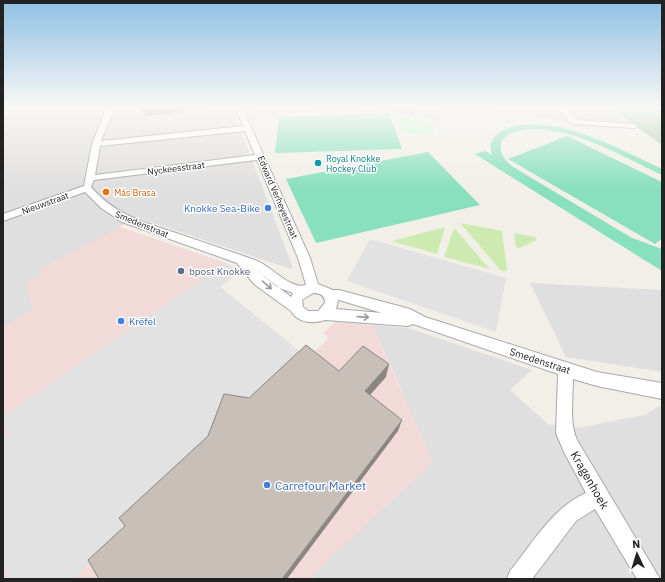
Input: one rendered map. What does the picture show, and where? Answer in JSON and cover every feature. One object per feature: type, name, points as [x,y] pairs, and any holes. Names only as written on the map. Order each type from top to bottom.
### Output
[{"type":"street","points":[[88,183],[96,144],[100,134]]},
{"type":"street","points":[[96,144],[189,134]]},
{"type":"street","name":"Edward Verheyestraat","points":[[251,134],[304,258],[308,290]]},
{"type":"street","name":"Nyckeesstraat","points":[[88,183],[261,158]]},
{"type":"street","name":"Nieuwstraat","points":[[3,218],[88,183]]},
{"type":"street","name":"Smedenstraat","points":[[88,183],[98,201],[110,211],[126,220],[241,260],[254,262],[282,284],[308,290]]},
{"type":"street","name":"Smedenstraat","points":[[241,260],[246,267],[267,286],[296,307]]},
{"type":"street","points":[[308,290],[323,290],[330,295],[332,303],[331,308],[324,314],[308,316],[300,312],[296,307],[296,298],[308,290]]},
{"type":"street","name":"Smedenstraat","points":[[330,295],[339,295],[410,315],[420,321],[566,370],[598,379],[662,391]]},
{"type":"street","name":"Smedenstraat","points":[[324,314],[420,321]]},
{"type":"street","name":"Kragenhoek","points":[[566,370],[564,420],[565,433],[570,446],[649,579]]},
{"type":"street","points":[[518,579],[569,514],[581,505],[599,497]]},
{"type":"shaded area","points":[[3,134],[242,134],[293,268],[291,269],[135,217],[40,276],[34,310],[3,327]]},
{"type":"shaded area","points":[[120,227],[226,263],[239,272],[220,287],[308,358],[329,338],[323,333],[335,322],[372,325],[433,462],[321,567],[312,579],[3,579],[3,327],[33,310],[26,282],[40,276],[38,270]]},
{"type":"shaded area","points":[[370,239],[506,278],[496,332],[347,281]]},
{"type":"shaded area","points":[[226,263],[239,272],[220,287],[308,358],[135,523],[73,579],[8,579],[3,555],[3,438],[8,435],[3,416]]},
{"type":"shaded area","points":[[530,283],[662,290],[662,372],[566,357]]},
{"type":"shaded area","points":[[372,325],[408,328],[532,370],[510,390],[548,424],[578,428],[644,415],[658,407],[662,408],[662,579],[312,579],[321,567],[402,391]]},
{"type":"green space","points":[[277,134],[397,134],[402,149],[275,153]]},
{"type":"green space","points":[[497,134],[510,134],[502,141],[501,151],[502,155],[513,167],[632,238],[662,249],[662,271],[475,154],[485,151],[492,155],[491,142]]},
{"type":"green space","points":[[567,134],[582,134],[611,145],[662,169],[662,175],[595,143]]},
{"type":"green space","points":[[647,134],[662,134],[662,145]]},
{"type":"green space","points":[[567,136],[662,182],[662,239],[655,244],[508,159]]},
{"type":"green space","points":[[428,152],[480,205],[316,243],[286,179]]},
{"type":"green space","points":[[460,223],[502,231],[507,271],[501,271]]},
{"type":"green space","points":[[445,227],[437,254],[392,241]]},
{"type":"green space","points":[[454,228],[490,269],[444,257]]},
{"type":"green space","points":[[514,233],[535,237],[537,240],[519,248],[516,247]]},
{"type":"building","name":"Carrefour Market","points":[[306,345],[339,371],[363,346],[389,364],[365,391],[402,420],[282,579],[99,579],[88,560],[125,526],[119,518],[208,436],[224,394],[249,398]]},
{"type":"place","name":"Royal Knokke Hockey Club","points":[[318,163]]},
{"type":"place","name":"Más Brasa","points":[[106,192]]},
{"type":"place","name":"Knokke Sea-Bike","points":[[268,208]]},
{"type":"place","name":"bpost Knokke","points":[[181,271]]},
{"type":"place","name":"Krëfel","points":[[121,321]]},
{"type":"place","name":"Carrefour Market","points":[[267,485]]}]
